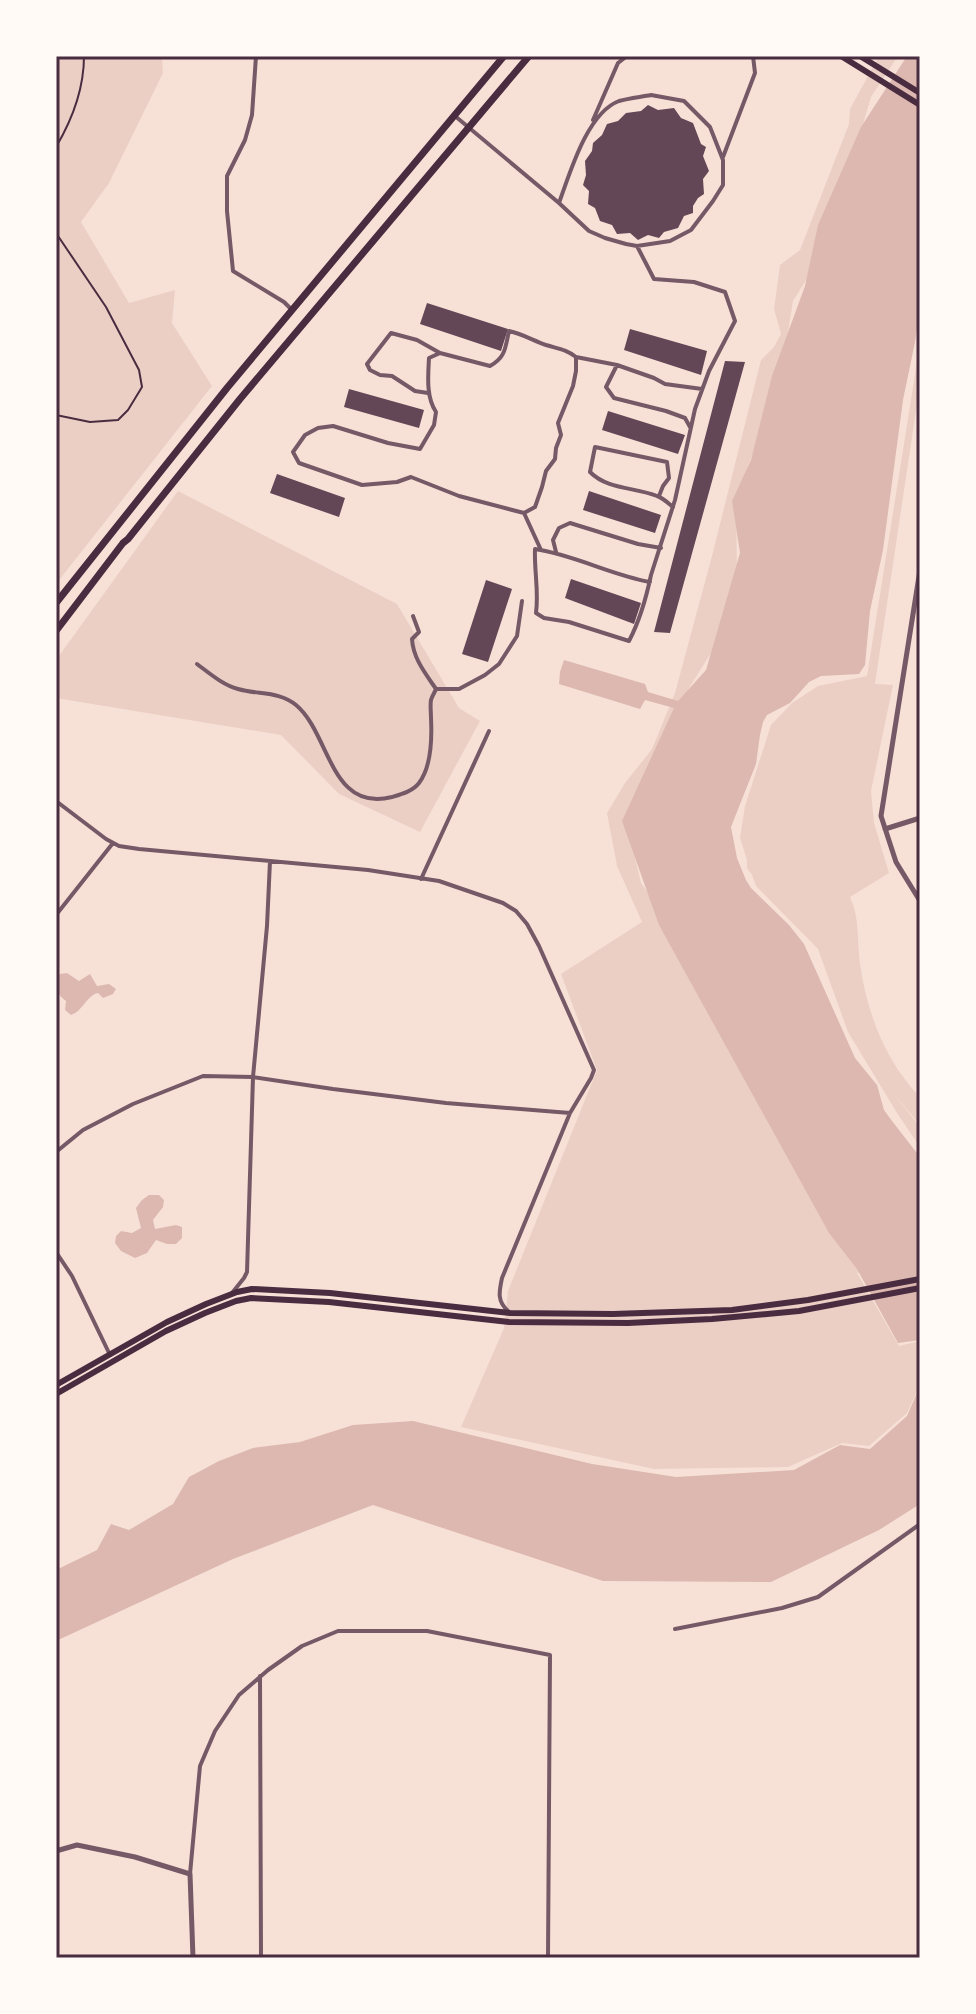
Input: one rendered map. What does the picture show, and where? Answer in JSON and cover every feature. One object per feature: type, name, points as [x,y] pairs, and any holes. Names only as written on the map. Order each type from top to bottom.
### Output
[{"type":"highway","points":[[56,603],[227,388],[504,56]]},
{"type":"highway","points":[[56,631],[240,399],[529,56]]},
{"type":"highway","points":[[227,388],[240,399]]},
{"type":"main road","points":[[860,56],[920,93]]},
{"type":"main road","points":[[844,58],[920,105]]},
{"type":"main road","points":[[56,1394],[166,1331],[217,1308],[251,1298],[329,1302],[523,1322],[628,1323],[784,1304],[920,1279]]},
{"type":"main road","points":[[56,1385],[167,1322],[231,1294],[252,1289],[369,1297],[524,1314],[678,1317],[799,1311],[920,1288]]},
{"type":"street","points":[[256,56],[252,115],[245,140],[227,176],[233,271],[292,310]]},
{"type":"street","points":[[559,203],[618,63],[627,56]]},
{"type":"street","points":[[455,116],[589,231],[637,246],[670,241],[691,230],[723,185],[723,160],[755,73],[753,56]]},
{"type":"street","points":[[592,124],[617,102],[651,95],[684,101],[710,127],[723,160]]},
{"type":"street","points":[[637,246],[654,279],[694,282],[725,292],[735,321],[713,362],[695,409],[673,507],[644,609],[629,641],[569,622],[544,618],[536,613],[535,549],[556,552],[650,582]]},
{"type":"street","points":[[428,393],[415,391],[392,376],[370,370],[367,364],[391,333],[417,340],[440,353],[490,366],[504,353],[509,331],[565,349],[576,357],[617,365],[665,384],[702,389]]},
{"type":"street","points":[[440,353],[429,358],[428,393],[436,412],[434,425],[420,449],[333,426],[318,428],[305,435],[293,452],[299,463],[362,485],[397,482],[411,477],[459,496],[524,513],[535,507],[546,471],[555,459],[561,435],[558,423],[573,386],[576,357]]},
{"type":"street","points":[[617,365],[606,387],[614,398],[675,414],[685,418],[692,429]]},
{"type":"street","points":[[659,496],[669,478],[667,462],[595,447],[590,472],[594,476],[625,489],[659,496],[673,507]]},
{"type":"street","points":[[524,513],[541,550]]},
{"type":"street","points":[[556,552],[553,540],[559,528],[570,523],[661,548]]},
{"type":"street","points":[[920,570],[881,816],[896,862],[920,901]]},
{"type":"street","points":[[436,689],[459,689],[499,664],[517,636],[522,601]]},
{"type":"street","points":[[413,616],[419,632],[412,639],[412,650],[436,689]]},
{"type":"street","points":[[197,664],[228,685],[280,695],[295,704],[309,718],[342,781],[368,799],[379,800],[406,793],[419,784],[430,752],[430,702],[436,689]]},
{"type":"street","points":[[421,879],[489,731]]},
{"type":"street","points":[[56,801],[95,832],[119,846],[368,870],[439,881],[482,894],[516,911],[539,946],[594,1070],[570,1113],[502,1278],[499,1296],[510,1313]]},
{"type":"street","points":[[885,829],[920,818]]},
{"type":"street","points":[[56,915],[113,843]]},
{"type":"street","points":[[231,1294],[247,1272],[253,1077],[270,861]]},
{"type":"street","points":[[56,1152],[83,1130],[133,1104],[203,1076],[253,1077],[446,1103],[570,1113]]},
{"type":"street","points":[[56,1252],[72,1276],[110,1355]]},
{"type":"street","points":[[675,1629],[782,1608],[818,1597],[920,1524]]},
{"type":"street","points":[[193,1958],[190,1874],[200,1766],[215,1731],[239,1695],[260,1676],[302,1646],[338,1631],[427,1631],[550,1655],[548,1958]]},
{"type":"street","points":[[260,1676],[261,1958]]},
{"type":"street","points":[[56,1851],[77,1845],[135,1857],[190,1874]]},
{"type":"path","points":[[56,147],[68,128],[79,96],[84,56]]},
{"type":"path","points":[[56,233],[106,307],[139,370],[142,387],[118,420],[90,422],[56,415]]},
{"type":"shaded area","points":[[56,56],[162,56],[163,73],[109,183],[81,222],[129,303],[175,290],[172,323],[212,386],[56,584]]},
{"type":"shaded area","points":[[879,56],[898,56],[871,97],[813,269],[793,301],[784,357],[736,499],[737,572],[718,642],[689,688],[626,820],[641,883],[912,1264],[857,1273],[899,1346],[920,1341],[920,1385],[907,1413],[869,1446],[842,1443],[788,1467],[654,1469],[461,1427],[504,1328],[508,1291],[597,1070],[561,974],[642,922],[617,866],[607,813],[625,783],[652,749],[675,693],[761,360],[781,334],[774,309],[780,265],[800,250],[849,124],[850,109]]},
{"type":"shaded area","points":[[907,56],[920,56],[920,306],[903,400],[883,550],[870,611],[865,665],[859,674],[821,676],[809,682],[790,703],[767,715],[760,735],[756,764],[731,827],[737,858],[746,880],[804,944],[855,1058],[877,1085],[884,1110],[920,1157],[920,1340],[898,1343],[857,1269],[829,1233],[659,925],[622,821],[674,708],[645,700],[640,709],[559,684],[564,660],[645,684],[648,692],[678,701],[706,670],[740,553],[732,501],[751,460],[772,376],[805,286],[818,225],[861,127]]},
{"type":"shaded area","points":[[920,343],[920,384],[875,684],[893,685],[871,791],[874,823],[889,873],[850,897],[857,921],[863,982],[873,1018],[887,1052],[920,1097],[920,1125],[894,1094],[920,1127],[920,1147],[848,1032],[818,949],[756,886],[747,868],[740,838],[745,806],[771,725],[792,703],[818,686],[867,676]]},
{"type":"shaded area","points":[[178,491],[397,604],[459,708],[480,721],[420,832],[339,794],[281,735],[56,698],[56,660]]},
{"type":"shaded area","points":[[67,973],[79,981],[90,974],[97,986],[109,984],[116,989],[113,994],[103,998],[98,993],[94,994],[71,1015],[65,1010],[66,1001],[56,986],[60,974]]},
{"type":"shaded area","points":[[149,1195],[159,1195],[164,1200],[163,1207],[153,1220],[155,1229],[176,1225],[182,1227],[182,1238],[176,1244],[156,1240],[147,1253],[135,1258],[121,1251],[115,1243],[116,1236],[121,1231],[132,1233],[141,1228],[136,1208]]},
{"type":"shaded area","points":[[920,1386],[920,1504],[879,1530],[771,1582],[603,1581],[373,1505],[233,1559],[56,1641],[56,1570],[97,1550],[111,1524],[129,1530],[173,1504],[189,1477],[253,1448],[300,1442],[353,1425],[413,1421],[592,1464],[676,1477],[794,1470],[840,1445],[870,1449],[907,1416]]},
{"type":"building","points":[[648,105],[658,110],[674,108],[681,118],[693,123],[701,144],[706,147],[703,156],[709,171],[703,179],[704,194],[693,206],[693,213],[684,216],[678,228],[664,232],[659,238],[648,235],[638,240],[630,233],[617,234],[612,225],[600,221],[595,208],[588,204],[589,191],[583,185],[585,161],[607,124],[618,121],[626,113],[641,111]]},
{"type":"building","points":[[427,303],[508,329],[501,351],[420,324]]},
{"type":"building","points":[[630,329],[707,351],[701,375],[624,350]]},
{"type":"building","points":[[725,361],[745,362],[670,633],[654,632]]},
{"type":"building","points":[[349,389],[424,410],[419,428],[344,407]]},
{"type":"building","points":[[608,411],[685,435],[678,454],[602,430]]},
{"type":"building","points":[[277,474],[345,498],[339,517],[270,493]]},
{"type":"building","points":[[589,491],[661,515],[655,533],[583,510]]},
{"type":"building","points":[[571,579],[641,603],[634,624],[565,598]]},
{"type":"building","points":[[486,580],[512,589],[488,662],[462,654]]}]
